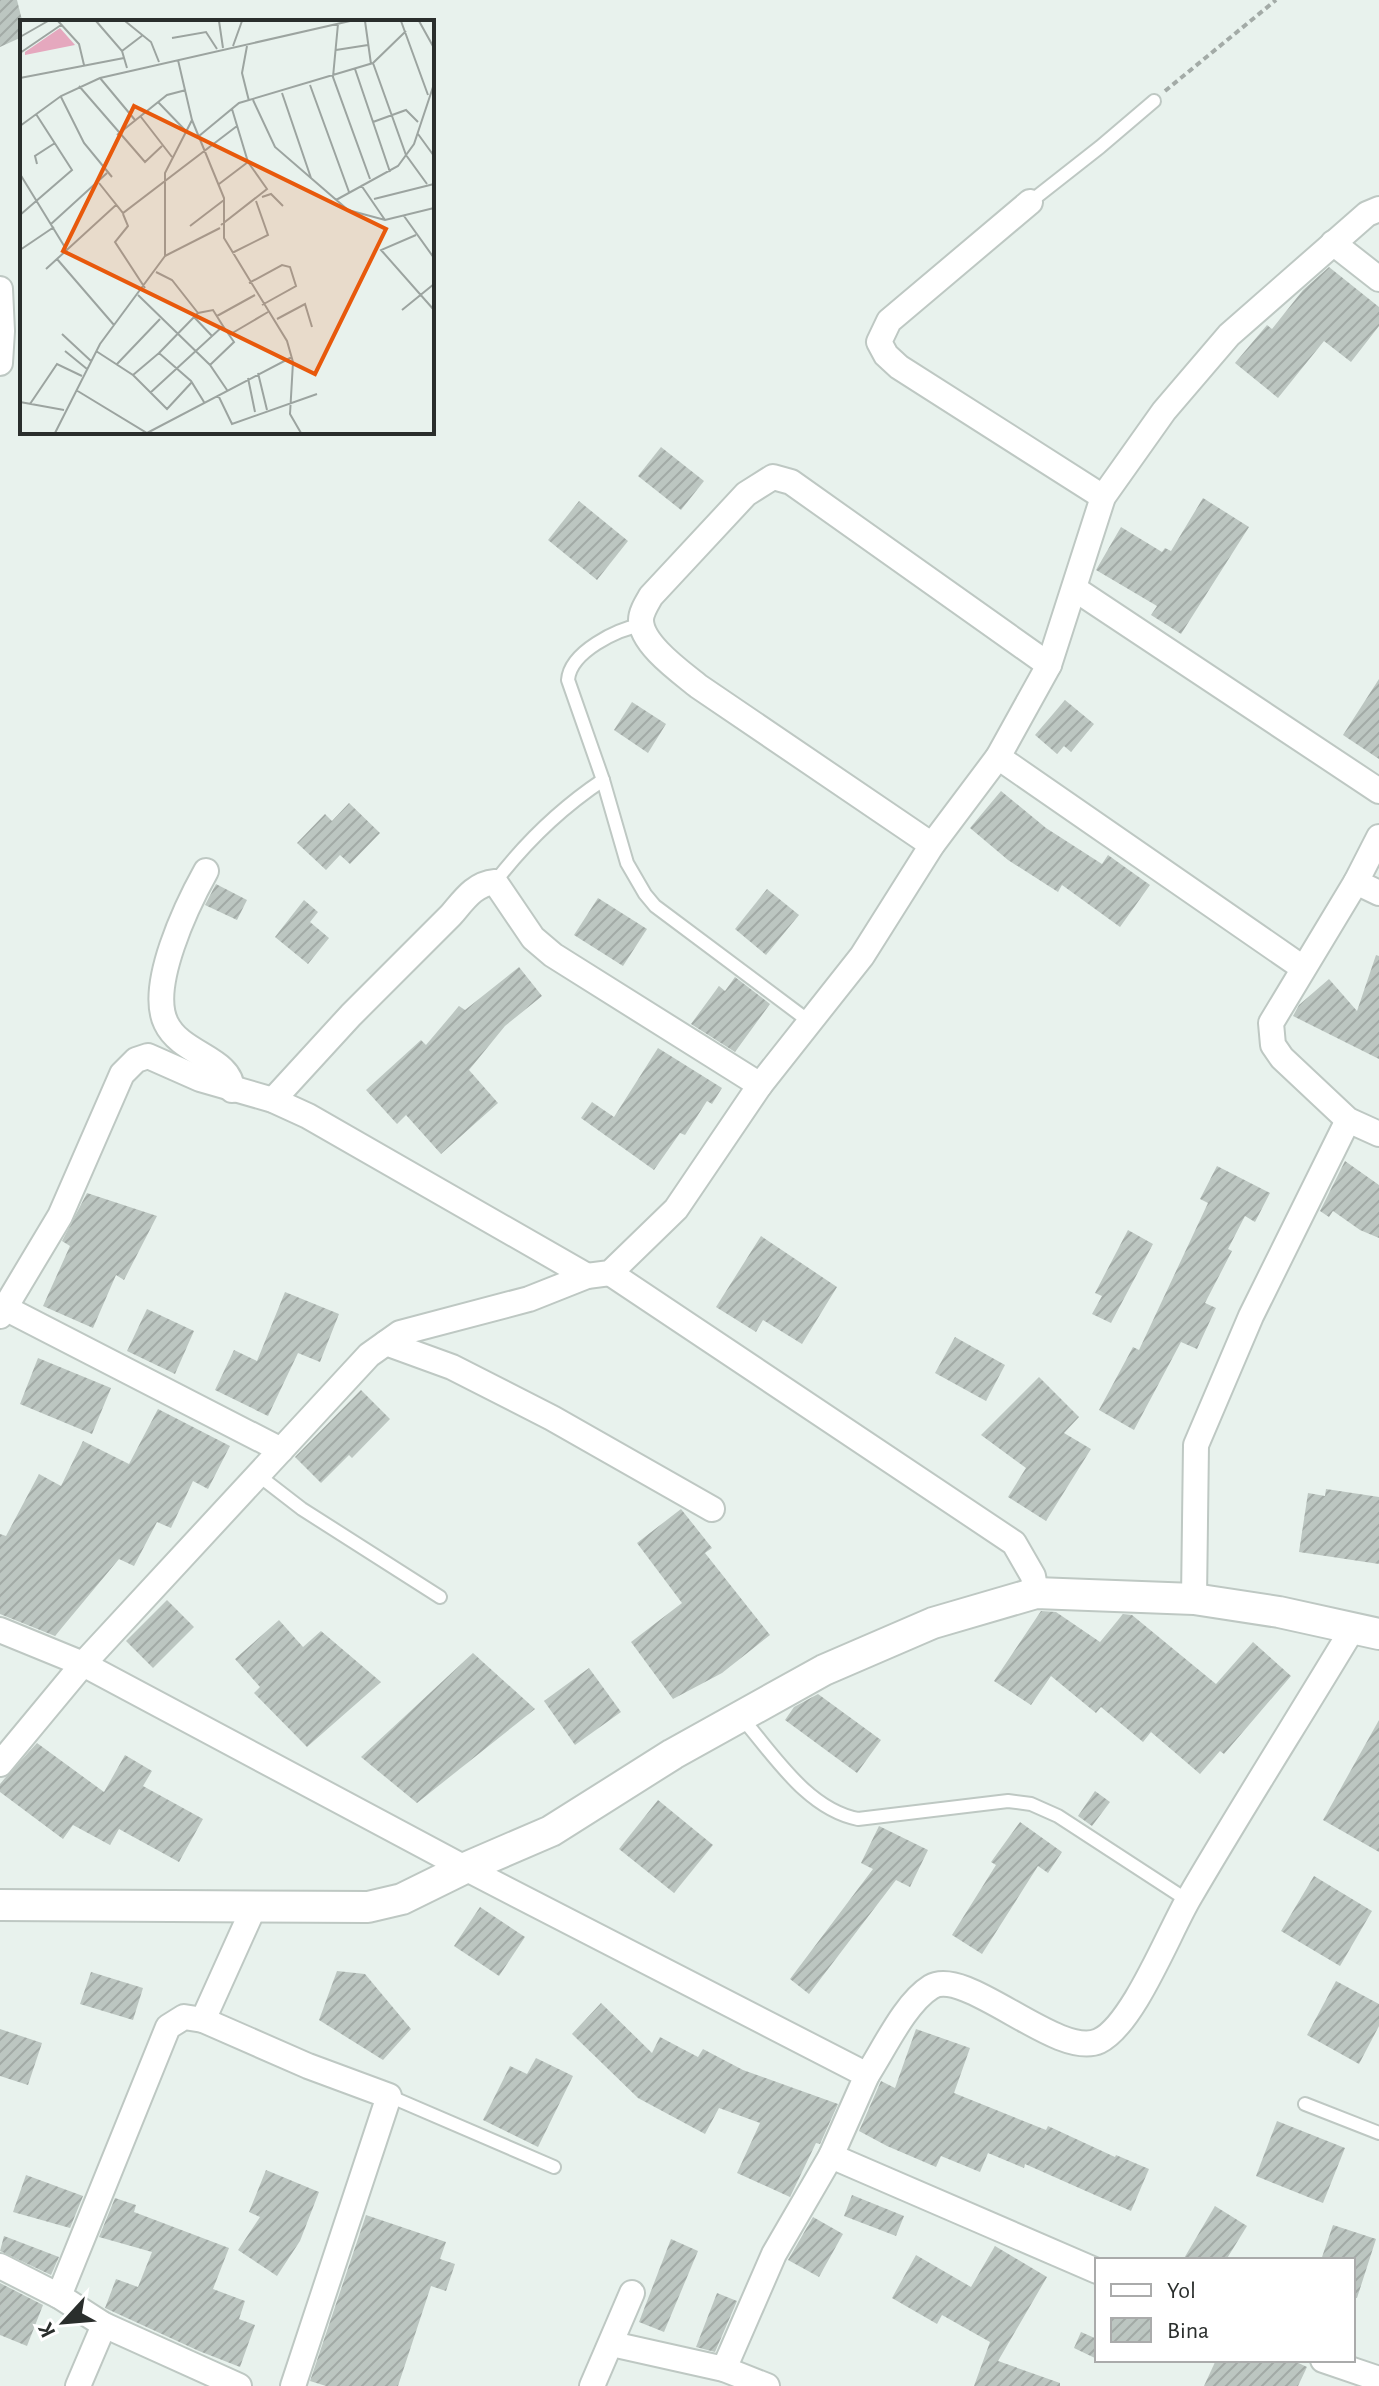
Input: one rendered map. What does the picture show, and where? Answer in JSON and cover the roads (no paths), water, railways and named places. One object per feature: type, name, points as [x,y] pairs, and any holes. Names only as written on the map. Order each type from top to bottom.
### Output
[{"type":"street","points":[[1030,202],[889,321],[879,342],[886,355],[899,367],[1103,497]]},
{"type":"street","points":[[0,1764],[83,1664],[369,1355],[400,1333],[529,1299],[599,1275],[676,1209],[760,1085],[862,956],[932,845],[998,757],[1049,665],[1103,497],[1164,411],[1229,335],[1367,214],[1379,209]]},
{"type":"street","points":[[1333,243],[1379,279]]},
{"type":"street","points":[[0,289],[0,363]]},
{"type":"street","points":[[932,845],[698,686],[643,632],[641,617],[651,596],[746,494],[773,477],[791,482],[1049,665]]},
{"type":"street","points":[[1075,589],[1379,791]]},
{"type":"street","points":[[998,757],[1303,968]]},
{"type":"street","points":[[1379,837],[1356,882],[1271,1023],[1273,1045],[1282,1058],[1348,1120],[1379,1134]]},
{"type":"street","points":[[206,871],[180,922],[171,949],[162,1008],[167,1026],[179,1041],[194,1053],[219,1064],[230,1077],[232,1090]]},
{"type":"street","points":[[273,1100],[297,1070],[472,891],[495,882],[533,938],[553,955],[760,1085]]},
{"type":"street","points":[[1356,882],[1379,893]]},
{"type":"street","points":[[281,1450],[3,1312],[60,1216],[122,1074],[129,1065],[148,1056],[232,1090],[273,1100],[308,1116],[599,1275],[1014,1543],[1033,1576],[1036,1593]]},
{"type":"street","points":[[1194,1599],[1196,1445],[1251,1316],[1348,1120]]},
{"type":"street","points":[[386,1343],[452,1367],[552,1418],[712,1509]]},
{"type":"street","points":[[0,1905],[368,1907],[402,1899],[551,1831],[673,1754],[824,1670],[933,1623],[1036,1593],[1194,1599],[1279,1612],[1366,1631],[1187,1900],[1149,1977],[1112,2031],[1098,2042],[1080,2044],[994,2005],[969,1990],[942,1984],[932,1987],[913,2003],[867,2075],[831,2156],[774,2254],[724,2369]]},
{"type":"street","points":[[0,1630],[83,1664],[465,1868],[867,2075]]},
{"type":"street","points":[[203,2020],[254,1907]]},
{"type":"street","points":[[59,2296],[168,2027],[184,2017],[203,2020],[389,2096],[293,2386]]},
{"type":"street","points":[[831,2156],[1095,2270]]},
{"type":"street","points":[[0,2266],[59,2296],[104,2325],[239,2386]]},
{"type":"street","points":[[592,2386],[632,2293]]},
{"type":"street","points":[[78,2386],[104,2325]]},
{"type":"street","points":[[612,2344],[724,2369],[767,2386]]},
{"type":"street","points":[[1326,2362],[1346,2378],[1379,2379]]},
{"type":"lane","points":[[1030,202],[1154,101]]},
{"type":"lane","points":[[642,625],[600,641],[573,664],[568,674],[569,686],[603,780],[627,863],[655,906],[810,1022]]},
{"type":"lane","points":[[495,882],[521,848],[580,795],[603,780]]},
{"type":"lane","points":[[258,1475],[302,1509],[440,1597]]},
{"type":"lane","points":[[741,1717],[808,1794],[838,1813],[858,1819],[1008,1801],[1031,1804],[1058,1816],[1187,1900]]},
{"type":"lane","points":[[389,2096],[554,2167]]},
{"type":"lane","points":[[1305,2104],[1379,2133]]}]
